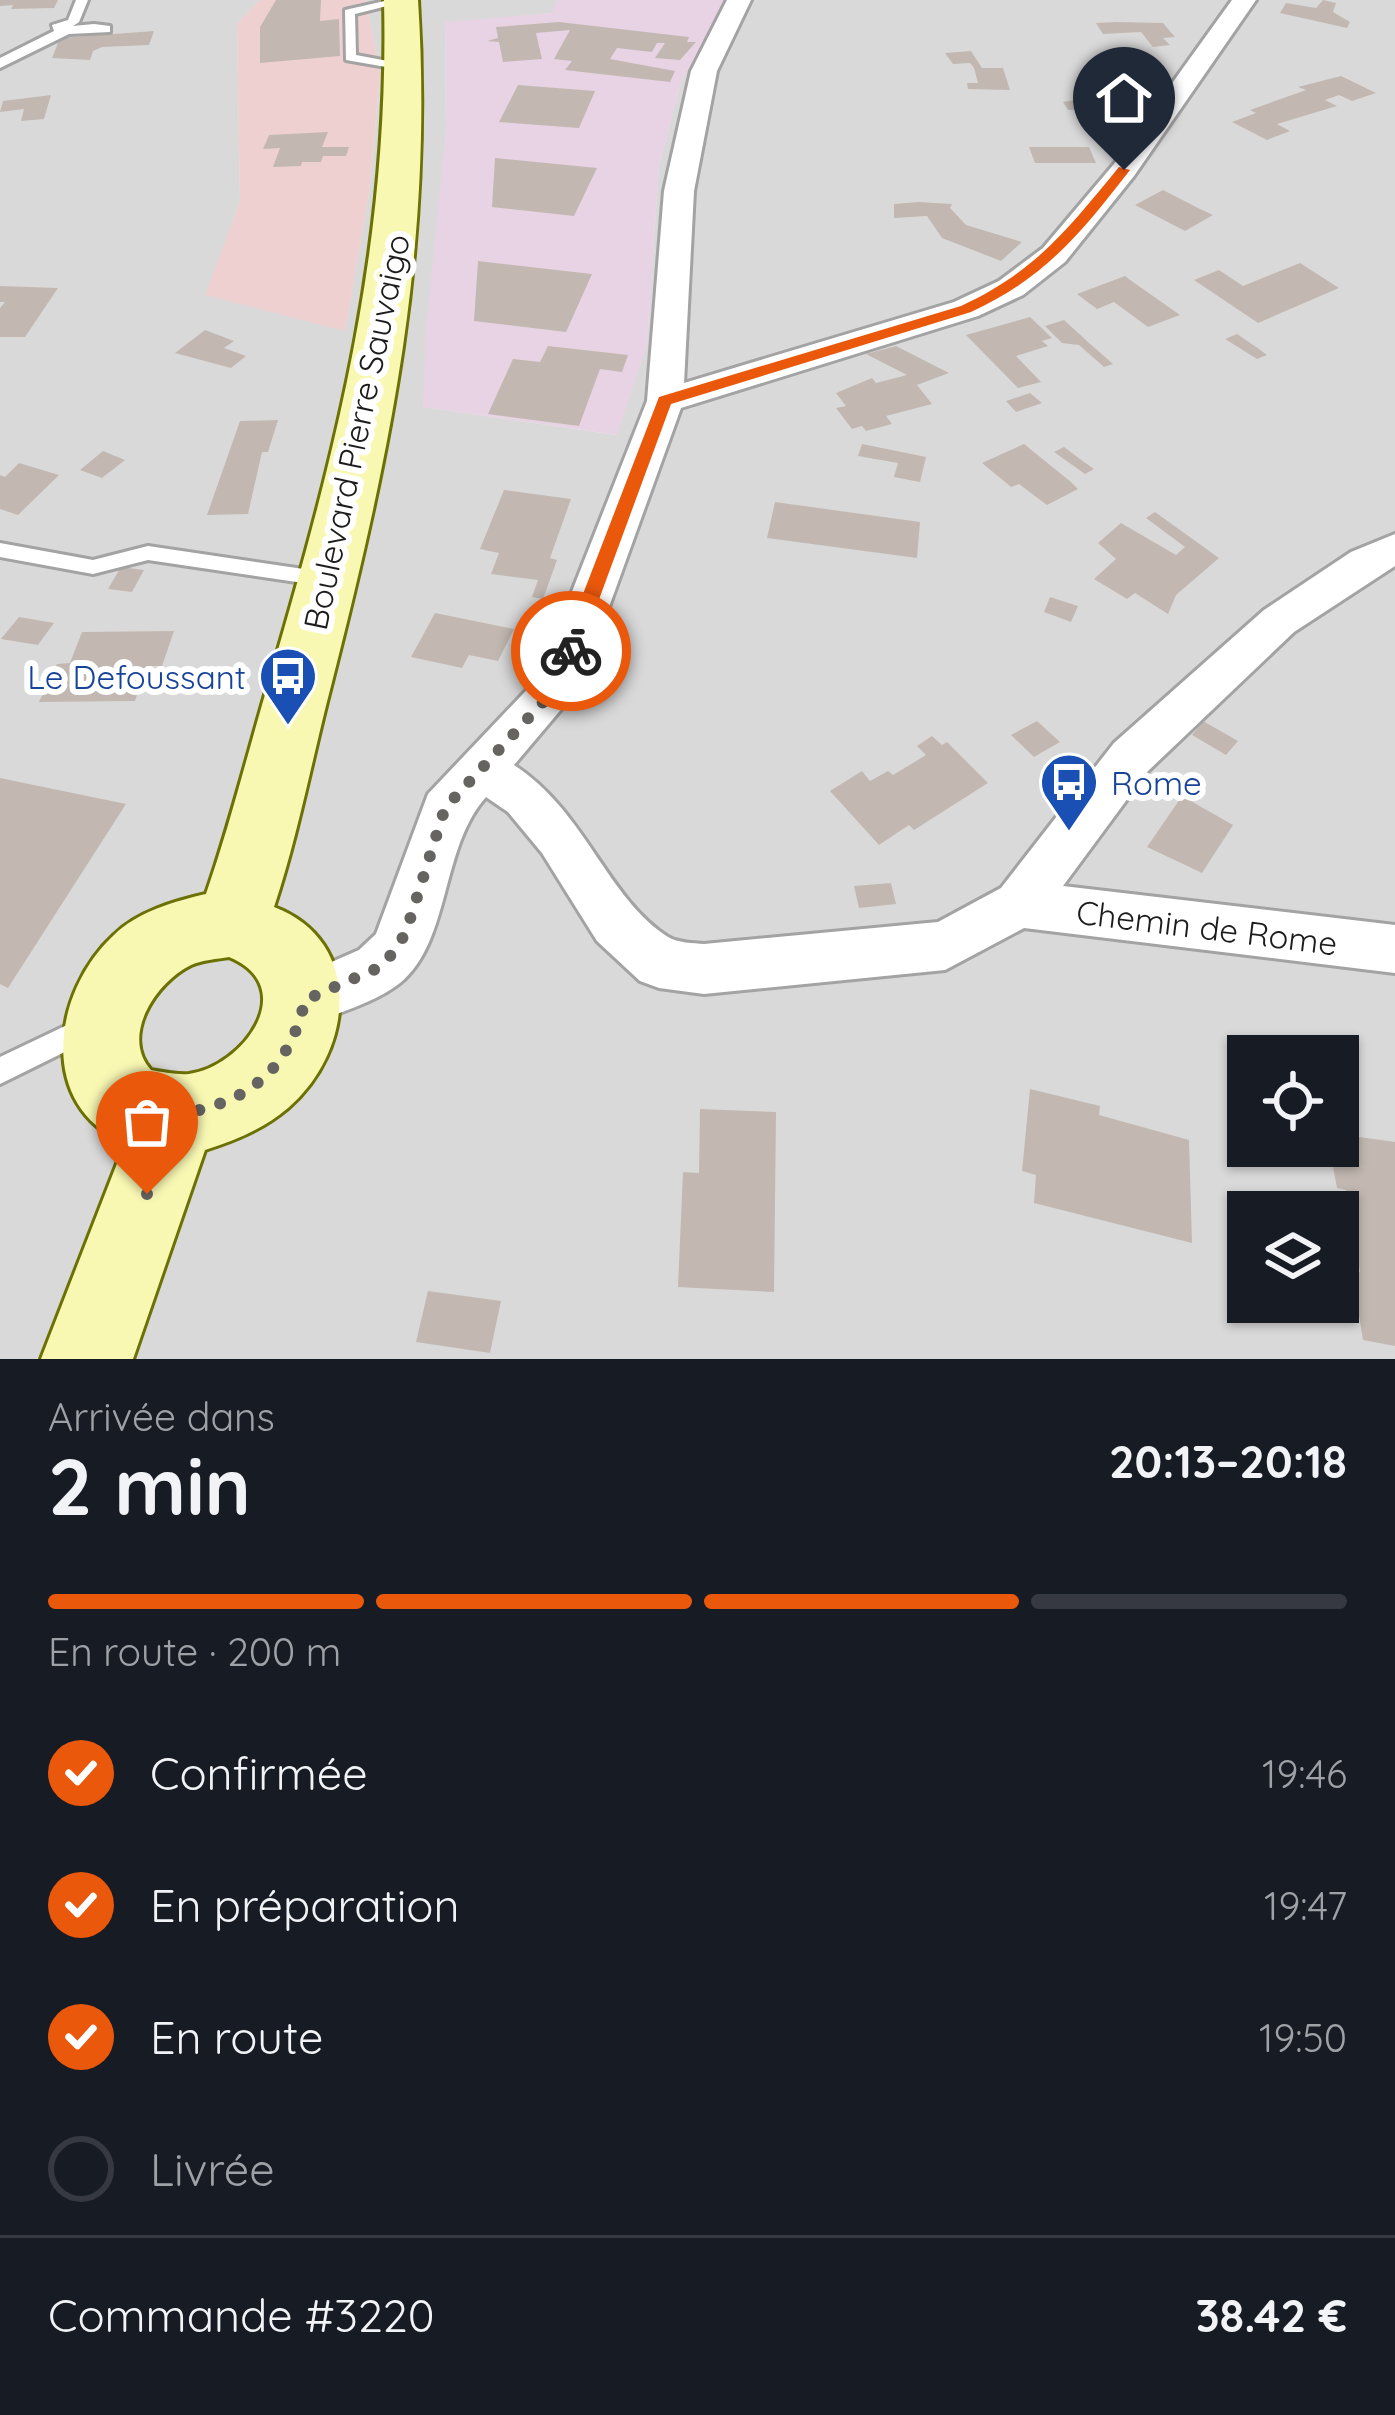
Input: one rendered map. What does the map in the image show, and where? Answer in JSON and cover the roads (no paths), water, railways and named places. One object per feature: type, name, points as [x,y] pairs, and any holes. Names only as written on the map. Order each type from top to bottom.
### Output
[{"type":"main road","name":"Boulevard Pierre Sauvaigo","points":[[231,924],[255,862],[331,580],[397,244],[406,145],[401,0]]},
{"type":"main road","points":[[231,924],[262,930],[286,946],[301,970],[305,1000],[298,1033],[278,1065],[248,1091],[213,1109],[176,1115],[143,1110],[119,1095],[103,1071],[98,1043],[102,1019],[118,983],[141,958],[169,939],[201,927],[231,924]]},
{"type":"main road","points":[[87,1359],[176,1115]]},
{"type":"street","points":[[305,1000],[378,968],[395,951],[406,932],[445,808],[557,687],[664,401],[679,190],[704,71],[739,0]]},
{"type":"street","points":[[664,401],[966,309],[1011,288],[1054,255],[1124,170],[1244,0]]},
{"type":"street","points":[[480,769],[525,798],[560,838],[616,924],[659,963],[704,969],[945,946],[1019,904],[1069,833],[1148,742],[1279,621],[1366,563],[1395,550]]},
{"type":"street","name":"Chemin de Rome","points":[[1019,904],[1395,949]]},
{"type":"lane","points":[[0,48],[73,22],[82,0]]},
{"type":"lane","points":[[0,64],[30,45],[92,25],[106,29]]},
{"type":"lane","points":[[0,550],[93,567],[148,553],[331,580]]},
{"type":"lane","points":[[0,1070],[102,1019]]},
{"type":"place","name":"Le Defoussant","points":[[288,727]]},
{"type":"place","name":"Rome","points":[[1069,833]]}]
